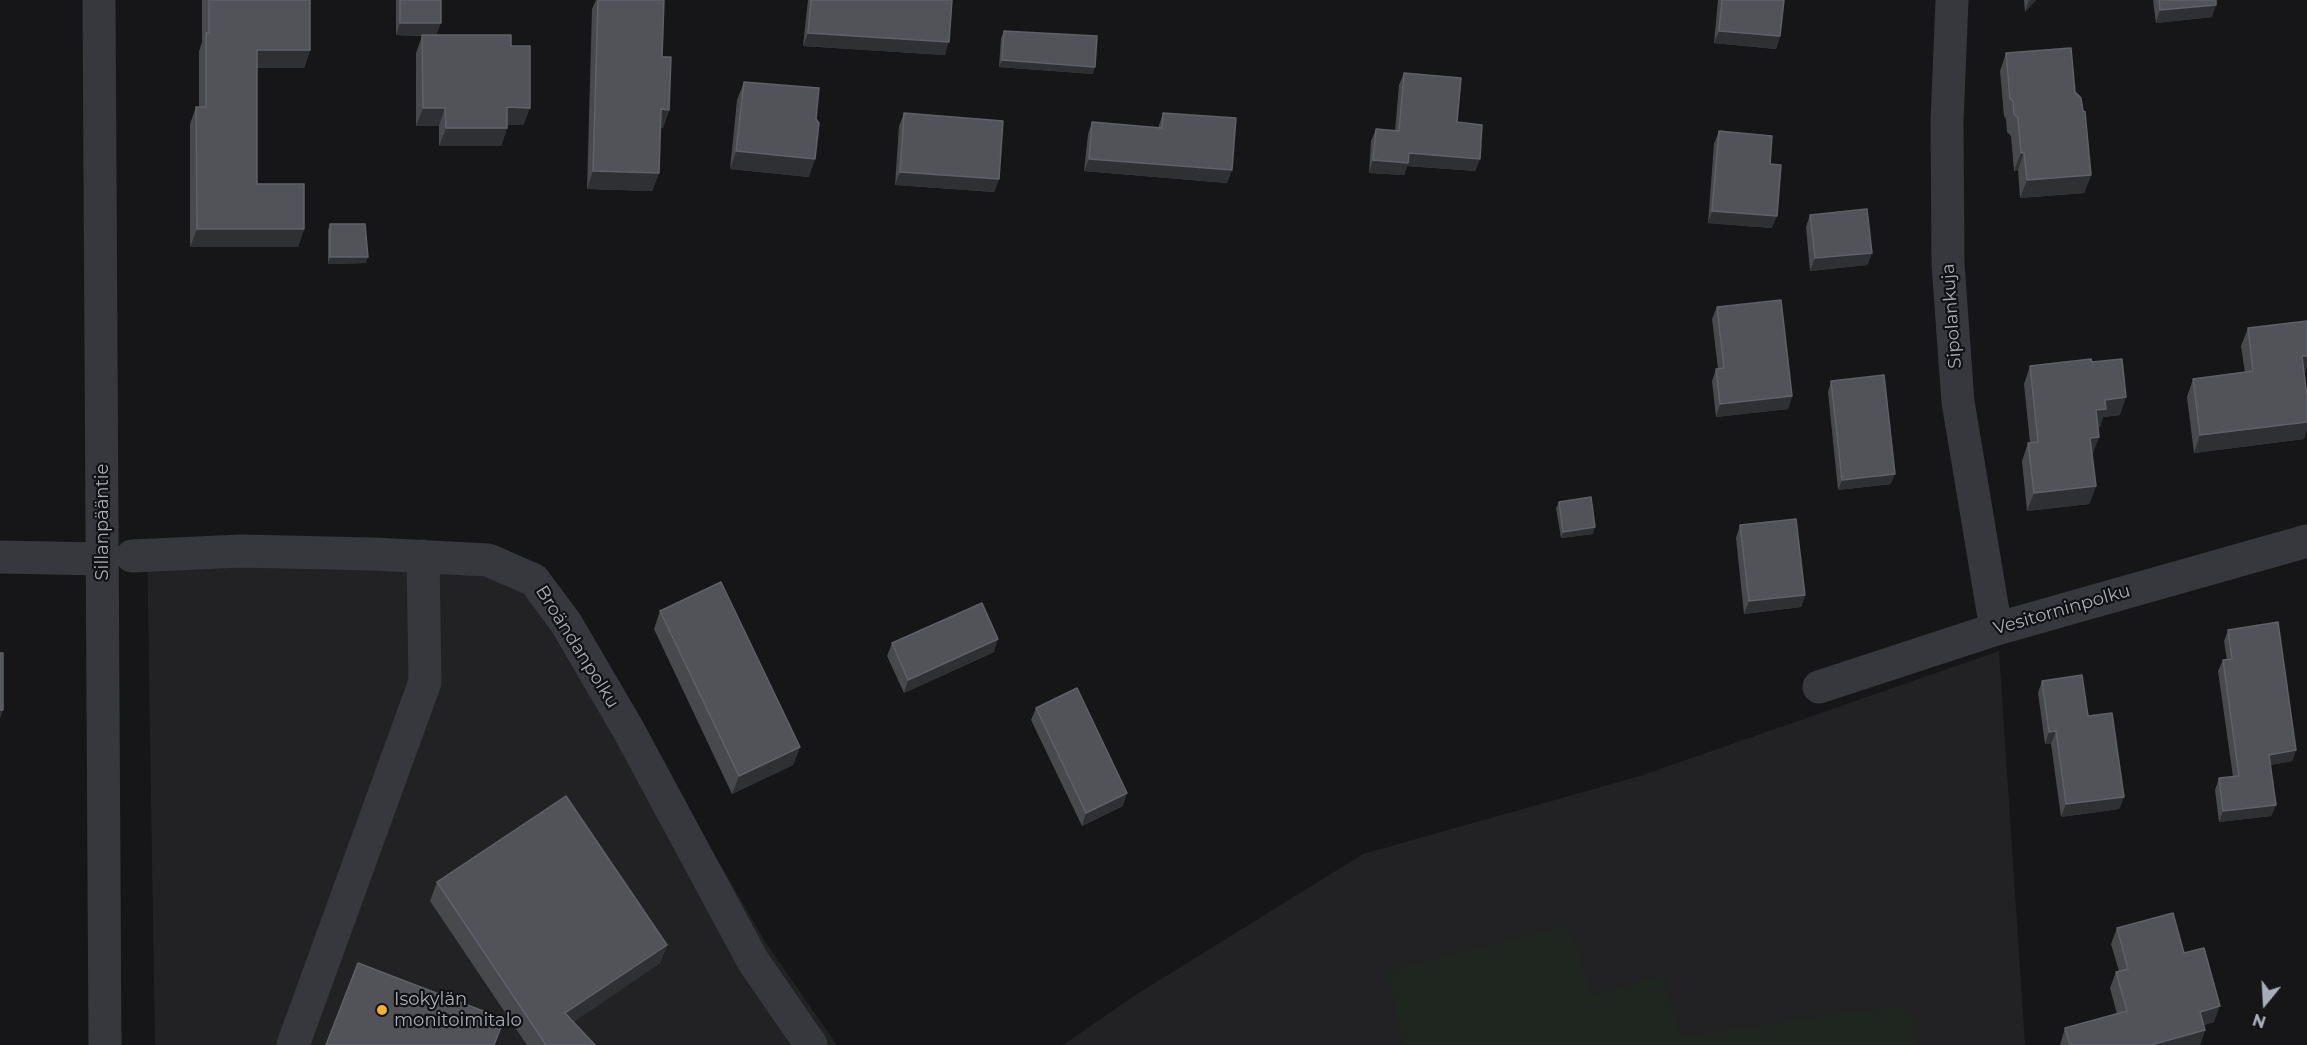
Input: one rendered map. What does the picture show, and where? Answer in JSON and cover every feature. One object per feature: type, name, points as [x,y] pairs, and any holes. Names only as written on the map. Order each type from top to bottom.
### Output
[{"type":"street","name":"Sillanpääntie","points":[[99,0],[117,558],[105,1045]]},
{"type":"street","name":"Sipolankuja","points":[[1952,0],[1947,122],[1948,264],[1958,402],[1995,629]]},
{"type":"street","name":"Vesitorninpolku","points":[[1819,687],[1995,629],[2307,541]]},
{"type":"street","name":"Broändanpolku","points":[[0,557],[117,558],[241,551],[423,556],[488,560],[534,580],[566,623],[628,729],[753,961],[811,1045]]},
{"type":"street","points":[[293,1045],[425,682],[423,556]]},
{"type":"shaded area","points":[[147,544],[488,546],[570,607],[766,943],[837,1045],[155,1045]]},
{"type":"shaded area","points":[[1999,651],[2025,1045],[1063,1045],[1137,994],[1363,854],[1640,776]]},
{"type":"shaded area","points":[[1568,925],[1592,995],[1662,975],[1681,1037],[1863,1010],[1910,1006],[1915,1045],[1403,1045],[1388,971]]},
{"type":"building","points":[[209,0],[310,0],[310,50],[257,50],[257,184],[304,184],[304,229],[197,229],[196,107],[206,107],[206,33],[209,33]]},
{"type":"building","points":[[400,0],[441,0],[441,23],[400,23]]},
{"type":"building","points":[[598,0],[664,0],[662,57],[671,57],[669,110],[661,109],[659,173],[593,171]]},
{"type":"building","points":[[811,0],[952,0],[949,42],[808,33]]},
{"type":"building","points":[[1722,0],[1784,0],[1780,36],[1719,31]]},
{"type":"building","points":[[2159,0],[2216,0],[2216,5],[2160,10]]},
{"type":"building","points":[[1004,31],[1097,36],[1095,67],[1002,60]]},
{"type":"building","points":[[422,35],[511,35],[511,46],[530,46],[530,108],[507,107],[507,128],[446,128],[445,108],[423,108]]},
{"type":"building","points":[[2071,48],[2075,92],[2081,98],[2085,112],[2091,175],[2027,180],[2024,152],[2021,153],[2018,118],[2014,114],[2013,101],[2010,99],[2006,53]]},
{"type":"building","points":[[1404,73],[1461,78],[1457,122],[1482,125],[1480,159],[1409,153],[1408,163],[1373,160],[1376,129],[1399,131]]},
{"type":"building","points":[[744,82],[819,88],[816,119],[819,123],[815,159],[736,151]]},
{"type":"building","points":[[904,113],[1003,121],[999,179],[900,172]]},
{"type":"building","points":[[1163,113],[1236,118],[1232,170],[1089,159],[1092,122],[1162,128]]},
{"type":"building","points":[[1719,131],[1772,136],[1770,164],[1781,165],[1777,216],[1712,211]]},
{"type":"building","points":[[1867,209],[1872,253],[1815,258],[1810,215]]},
{"type":"building","points":[[330,224],[365,224],[368,257],[330,257]]},
{"type":"building","points":[[1781,300],[1792,396],[1720,404],[1716,369],[1724,368],[1717,307]]},
{"type":"building","points":[[2307,321],[2307,356],[2302,356],[2307,397],[2307,422],[2200,435],[2193,379],[2253,371],[2248,328]]},
{"type":"building","points":[[2091,359],[2092,362],[2122,359],[2126,397],[2105,400],[2106,409],[2096,410],[2099,437],[2090,438],[2096,486],[2034,493],[2028,443],[2038,442],[2030,366]]},
{"type":"building","points":[[1884,375],[1895,474],[1842,480],[1831,381]]},
{"type":"building","points":[[1591,497],[1595,527],[1563,532],[1559,502]]},
{"type":"building","points":[[1796,519],[1805,595],[1749,601],[1740,525]]},
{"type":"building","points":[[721,582],[800,747],[739,776],[660,611]]},
{"type":"building","points":[[982,603],[998,639],[908,680],[892,643]]},
{"type":"building","points":[[2278,622],[2296,750],[2269,755],[2276,805],[2223,811],[2219,778],[2239,776],[2223,660],[2232,659],[2228,630]]},
{"type":"building","points":[[0,653],[3,653],[3,710],[0,710]]},
{"type":"building","points":[[2082,675],[2088,716],[2112,713],[2124,797],[2066,804],[2056,731],[2049,732],[2042,681]]},
{"type":"building","points":[[1077,688],[1127,793],[1086,813],[1036,708]]},
{"type":"building","points":[[566,796],[667,945],[565,1013],[595,1045],[546,1045],[437,882]]},
{"type":"building","points":[[2173,913],[2184,953],[2204,948],[2220,1006],[2200,1012],[2205,1030],[2151,1045],[2070,1045],[2065,1028],[2127,1011],[2116,972],[2128,969],[2117,928]]},
{"type":"building","name":"Isokylän monitoimitalo","points":[[358,963],[504,1019],[494,1045],[326,1045]]},
{"type":"place","name":"Isokylän monitoimitalo","points":[[382,1010]]}]
